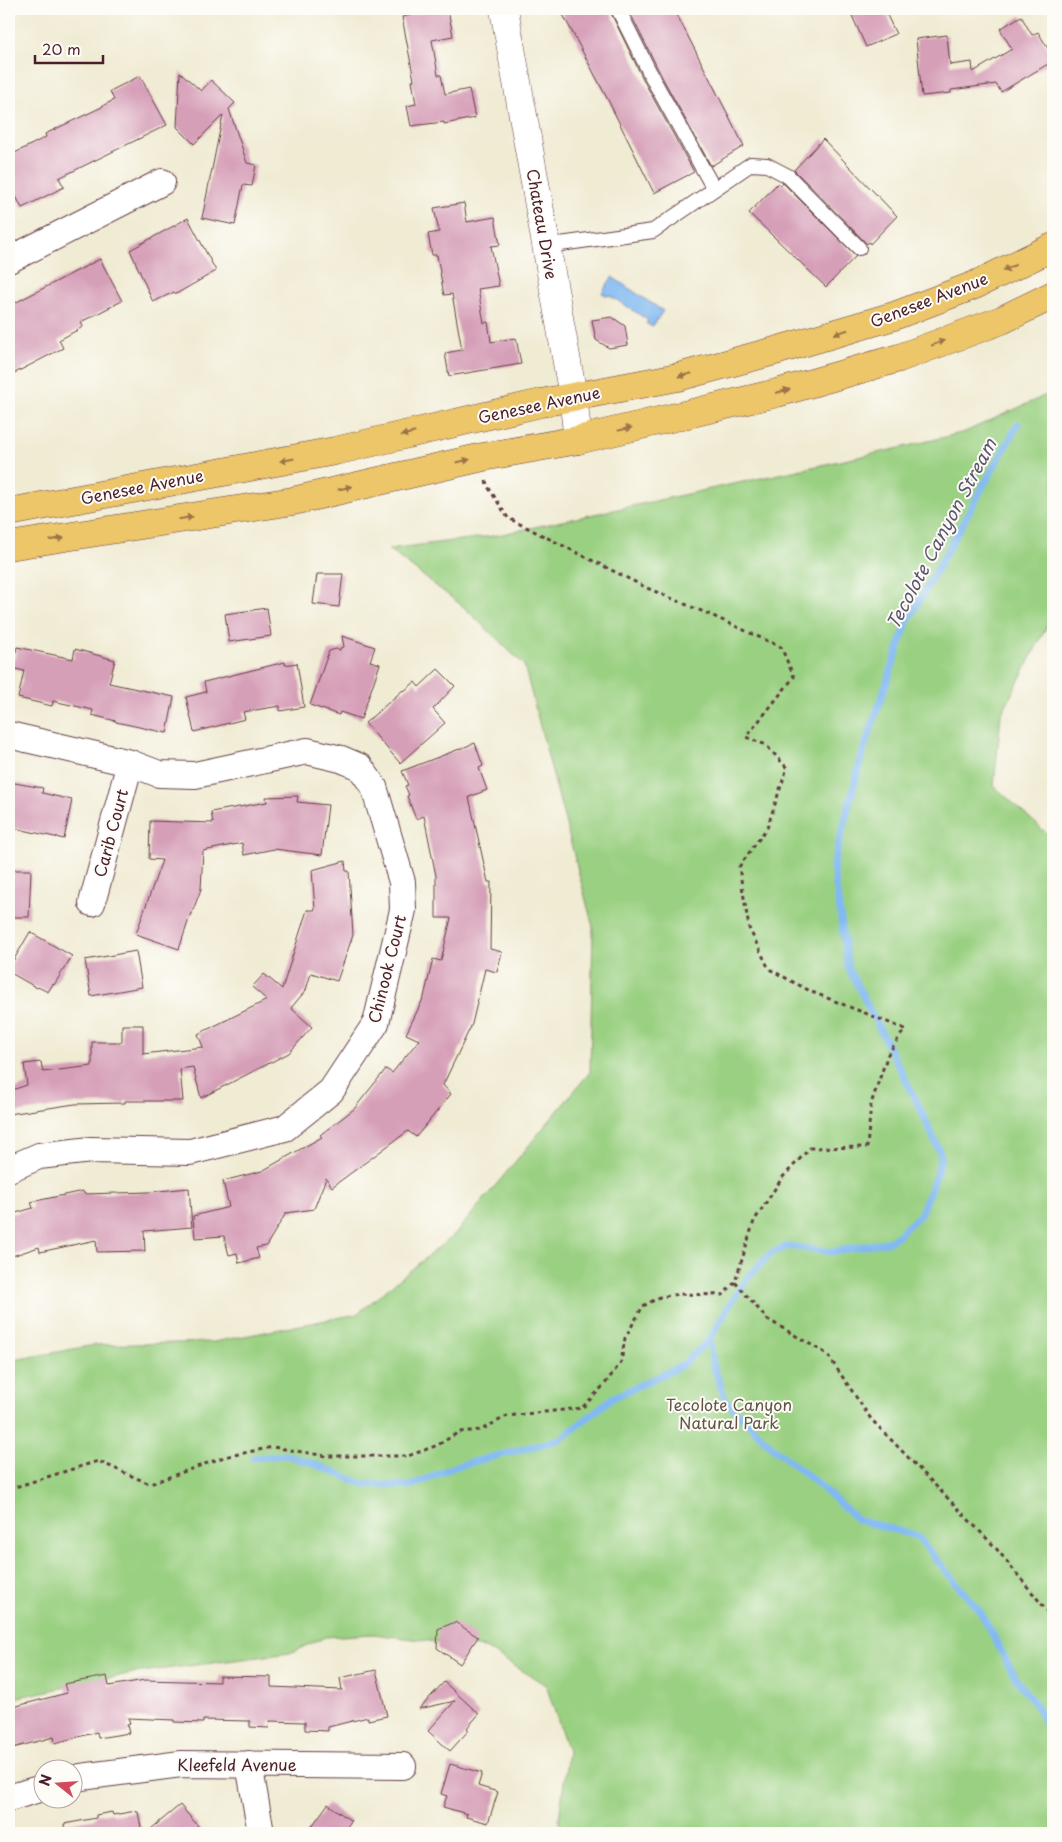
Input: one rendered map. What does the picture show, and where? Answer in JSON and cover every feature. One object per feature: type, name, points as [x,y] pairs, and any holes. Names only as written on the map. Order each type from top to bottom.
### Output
[{"type":"main road","name":"Genesee Avenue","points":[[9,512],[335,451],[573,396],[678,377],[894,316],[975,285],[1053,247]]},
{"type":"main road","points":[[9,546],[293,501],[483,457],[578,440],[777,392],[899,358],[1002,320],[1053,295]]},
{"type":"street","name":"Chateau Drive","points":[[504,9],[573,396],[578,440]]},
{"type":"street","points":[[9,260],[162,182]]},
{"type":"street","name":"Chinook Court","points":[[9,735],[130,763],[159,774],[195,775],[307,751],[341,759],[360,767],[374,786],[402,882],[403,910],[376,1023],[331,1091],[285,1128],[190,1152],[91,1150],[39,1156],[11,1168]]},
{"type":"street","name":"Carib Court","points":[[92,903],[130,763]]},
{"type":"street","name":"Kleefeld Avenue","points":[[82,1776],[181,1764],[403,1766]]},
{"type":"street","points":[[249,1764],[261,1833]]},
{"type":"street","points":[[9,1798],[32,1791]]},
{"type":"lane","points":[[618,9],[654,81],[714,189]]},
{"type":"lane","points":[[546,246],[653,231],[751,164],[767,165],[788,176],[859,248]]},
{"type":"path","points":[[9,1489],[98,1461],[150,1484],[224,1457],[274,1447],[326,1456],[408,1456],[438,1445],[459,1432],[481,1430],[507,1416],[582,1408],[605,1384],[621,1362],[625,1338],[643,1306],[660,1297],[679,1294],[723,1295],[735,1282],[754,1221],[782,1178],[810,1148],[868,1147],[871,1104],[888,1054],[905,1029],[812,992],[769,969],[749,928],[739,867],[767,828],[786,768],[766,744],[746,737],[794,677],[780,647],[647,588],[508,518],[487,485],[483,457]]},
{"type":"path","points":[[735,1282],[767,1319],[827,1354],[871,1419],[995,1547],[1053,1618]]},
{"type":"green space","name":"Tecolote Canyon Natural Park","points":[[1053,392],[1053,614],[1001,715],[994,786],[1053,839],[1053,1833],[563,1833],[559,1820],[568,1751],[546,1685],[485,1648],[373,1634],[325,1637],[290,1653],[133,1673],[9,1699],[9,1361],[94,1345],[214,1342],[357,1314],[456,1233],[590,1072],[593,927],[524,665],[465,608],[388,549],[493,536],[900,448],[965,432]]},
{"type":"water","points":[[612,277],[663,311],[652,327],[646,323],[648,320],[609,295],[602,293]]},
{"type":"building","points":[[437,9],[448,9],[453,36],[432,40],[438,75],[441,75],[445,94],[469,89],[475,118],[444,124],[444,122],[411,126],[407,106],[416,104],[412,81],[414,80],[402,17]]},
{"type":"building","points":[[560,9],[609,9],[646,85],[694,172],[654,193]]},
{"type":"building","points":[[628,9],[674,9],[744,146],[711,166],[662,77]]},
{"type":"building","points":[[849,9],[884,9],[896,34],[866,47]]},
{"type":"building","points":[[1021,16],[1032,35],[1038,32],[1053,57],[1053,61],[1001,92],[996,84],[951,90],[951,93],[922,96],[916,39],[947,35],[950,65],[972,62],[973,72],[1012,49],[1000,29]]},
{"type":"building","points":[[180,72],[201,91],[211,80],[235,103],[229,109],[247,163],[256,165],[252,186],[243,185],[235,225],[202,218],[223,115],[194,144],[177,127]]},
{"type":"building","points":[[140,76],[167,125],[59,178],[64,187],[22,208],[9,183],[9,156],[46,137],[45,134],[114,100],[110,91]]},
{"type":"building","points":[[823,139],[897,216],[870,244],[869,242],[867,244],[794,170]]},
{"type":"building","points":[[778,183],[780,185],[783,183],[856,256],[826,287],[749,213]]},
{"type":"building","points":[[464,203],[467,222],[495,217],[500,245],[491,246],[499,286],[478,289],[484,323],[488,322],[491,342],[516,338],[521,364],[449,376],[445,353],[462,350],[452,294],[444,295],[437,255],[432,255],[428,234],[439,232],[434,208]]},
{"type":"building","points":[[188,218],[216,271],[176,294],[174,292],[153,302],[130,250]]},
{"type":"building","points":[[100,259],[122,301],[81,322],[83,327],[59,340],[63,348],[9,376],[9,306]]},
{"type":"building","points":[[612,317],[625,326],[628,345],[609,348],[596,340],[592,320]]},
{"type":"building","points":[[317,574],[343,574],[339,607],[313,604]]},
{"type":"building","points":[[267,608],[271,636],[229,642],[225,614]]},
{"type":"building","points":[[342,636],[375,647],[370,661],[380,664],[361,719],[340,712],[339,715],[310,705],[329,651],[340,650],[340,648],[344,647]]},
{"type":"building","points":[[17,647],[73,659],[75,649],[115,660],[109,683],[174,697],[167,733],[92,715],[93,710],[53,701],[52,706],[18,698],[24,671],[12,668]]},
{"type":"building","points":[[285,662],[285,665],[297,663],[304,707],[280,711],[280,706],[243,712],[245,719],[194,732],[186,697],[206,692],[204,682]]},
{"type":"building","points":[[438,669],[455,686],[433,709],[445,723],[400,763],[365,723],[403,690],[415,682],[419,687]]},
{"type":"building","points":[[475,743],[483,766],[479,768],[487,790],[469,797],[488,882],[491,882],[490,949],[502,952],[497,972],[485,969],[472,1024],[443,1085],[451,1094],[416,1137],[408,1131],[332,1187],[326,1178],[314,1209],[286,1213],[266,1246],[256,1248],[259,1258],[239,1263],[237,1253],[229,1255],[224,1236],[195,1238],[193,1216],[229,1207],[223,1181],[262,1171],[322,1137],[320,1135],[354,1109],[386,1069],[392,1073],[419,1040],[406,1034],[424,997],[433,959],[441,961],[451,918],[436,918],[436,876],[424,816],[416,819],[407,796],[409,795],[405,786],[408,785],[402,771]]},
{"type":"building","points":[[9,782],[43,788],[42,793],[72,800],[64,839],[9,827]]},
{"type":"building","points":[[298,796],[297,802],[328,805],[322,855],[274,849],[244,855],[242,843],[203,851],[201,889],[179,949],[136,934],[162,860],[149,859],[150,821],[213,823],[211,812],[267,802],[266,797]]},
{"type":"building","points":[[345,861],[346,871],[349,871],[353,935],[337,981],[311,973],[306,990],[291,1008],[312,1027],[289,1053],[201,1098],[193,1067],[180,1069],[183,1101],[125,1101],[125,1103],[75,1104],[9,1114],[9,1091],[27,1085],[24,1064],[41,1062],[43,1072],[92,1066],[92,1042],[122,1042],[122,1025],[143,1025],[143,1054],[203,1047],[198,1034],[267,1000],[252,987],[264,974],[282,989],[307,910],[315,910],[312,870]]},
{"type":"building","points":[[9,870],[31,870],[29,917],[9,917]]},
{"type":"building","points":[[30,932],[72,956],[48,992],[9,972],[9,968]]},
{"type":"building","points":[[136,951],[142,987],[91,996],[85,960]]},
{"type":"building","points":[[189,1188],[192,1227],[144,1231],[145,1251],[97,1252],[96,1240],[40,1252],[39,1247],[9,1257],[9,1215],[33,1208],[31,1202],[83,1191],[84,1194],[149,1192]]},
{"type":"building","points":[[455,1622],[478,1637],[460,1664],[437,1648],[438,1629]]},
{"type":"building","points":[[376,1670],[387,1716],[368,1720],[368,1717],[328,1727],[328,1731],[305,1730],[305,1722],[270,1721],[269,1728],[250,1727],[250,1721],[203,1720],[203,1723],[128,1718],[130,1724],[127,1725],[129,1733],[98,1738],[97,1732],[55,1743],[54,1737],[9,1749],[9,1708],[67,1693],[64,1684],[107,1676],[109,1686],[145,1680],[219,1682],[219,1676],[271,1677],[271,1687],[342,1690],[340,1678]]},
{"type":"building","points":[[444,1682],[479,1714],[467,1728],[469,1730],[450,1751],[428,1731],[455,1701],[419,1709]]},
{"type":"building","points":[[450,1764],[482,1773],[478,1786],[498,1792],[488,1823],[466,1817],[467,1814],[443,1807],[447,1796],[441,1794]]},
{"type":"building","points":[[328,1804],[351,1821],[343,1833],[307,1833]]},
{"type":"building","points":[[180,1805],[204,1833],[146,1833]]},
{"type":"building","points":[[112,1812],[113,1815],[138,1812],[142,1833],[65,1833],[64,1824],[96,1818],[96,1815]]},
{"type":"waterway","name":"Tecolote Canyon Stream","points":[[1018,424],[907,623],[862,755],[833,866],[848,967],[921,1110],[941,1155],[937,1173],[920,1215],[891,1241],[832,1252],[788,1246],[771,1253],[750,1275],[730,1304],[710,1339],[713,1365],[726,1401],[772,1447],[858,1520],[917,1536],[981,1613],[1015,1677],[1038,1709],[1053,1740]]},
{"type":"waterway","points":[[253,1458],[286,1455],[312,1463],[363,1484],[410,1486],[454,1467],[561,1439],[612,1398],[681,1366],[710,1339]]}]
